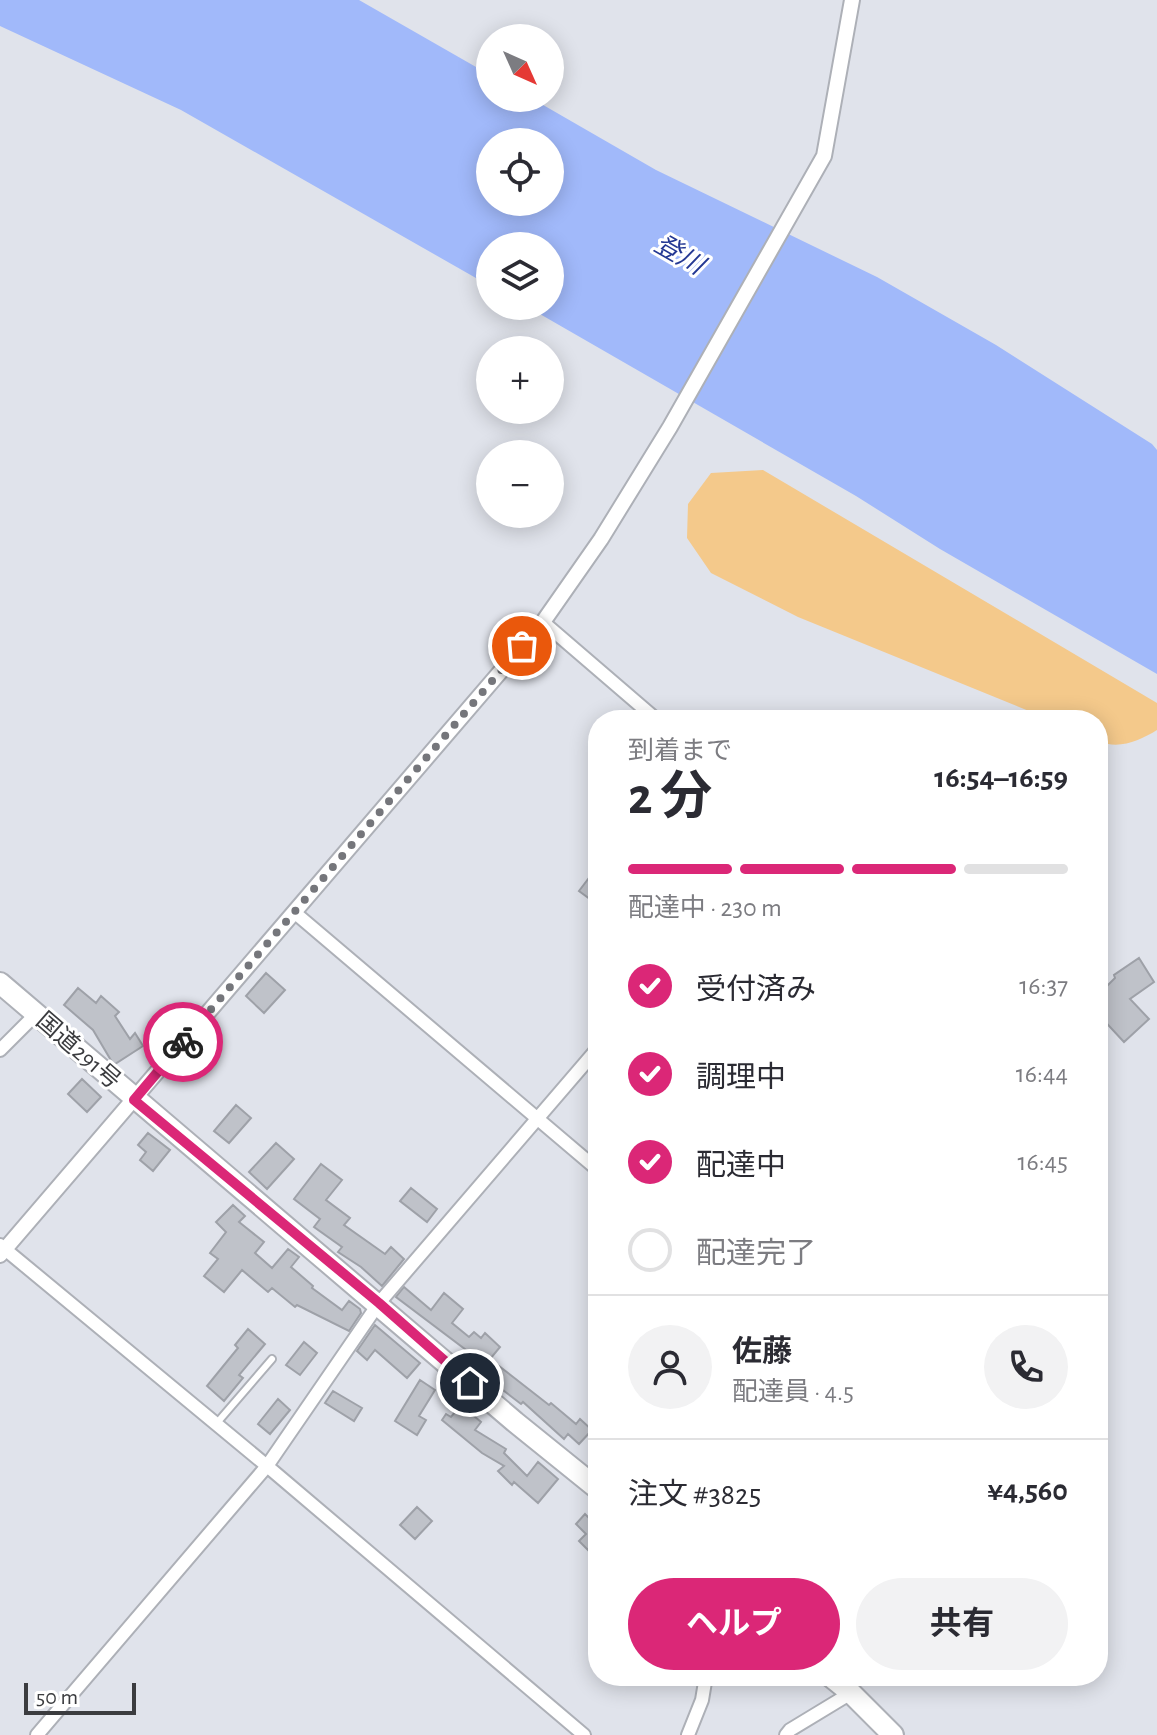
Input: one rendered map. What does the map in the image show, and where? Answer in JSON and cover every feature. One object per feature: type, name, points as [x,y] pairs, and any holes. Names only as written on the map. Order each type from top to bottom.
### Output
[{"type":"highway","name":"国道291号","points":[[0,983],[134,1100],[588,1481]]},
{"type":"highway","points":[[842,1686],[893,1735]]},
{"type":"street","points":[[584,1735],[267,1466],[2,1250],[543,622],[601,539],[670,427],[824,156],[852,0]]},
{"type":"street","points":[[543,622],[645,710]]},
{"type":"street","points":[[294,912],[588,1161]]},
{"type":"street","points":[[0,1050],[36,1014]]},
{"type":"street","points":[[37,1735],[267,1466],[379,1303],[588,1060]]},
{"type":"street","points":[[688,1735],[704,1686]]},
{"type":"street","points":[[786,1735],[851,1693]]},
{"type":"lane","points":[[216,1424],[272,1359]]},
{"type":"shaded area","points":[[763,470],[1157,703],[1157,730],[1129,743],[1108,744],[1108,710],[1026,710],[798,617],[711,573],[687,538],[688,504],[711,473]]},
{"type":"water","name":"登川","points":[[0,0],[359,0],[476,67],[476,112],[555,112],[656,170],[877,277],[996,345],[1157,450],[1157,674],[550,320],[564,320],[564,232],[476,232],[476,278],[181,110],[0,26]]},
{"type":"building","points":[[588,879],[588,898],[579,891]]},
{"type":"building","points":[[1139,958],[1154,982],[1130,999],[1149,1019],[1124,1042],[1108,1025],[1108,985],[1115,978],[1114,975]]},
{"type":"building","points":[[266,973],[285,990],[264,1013],[246,996]]},
{"type":"building","points":[[78,988],[96,1003],[101,996],[119,1012],[115,1016],[130,1039],[135,1033],[143,1046],[115,1064],[112,1062],[93,1030],[64,1005]]},
{"type":"building","points":[[82,1079],[101,1097],[87,1112],[68,1094]]},
{"type":"building","points":[[236,1105],[251,1118],[229,1143],[214,1131]]},
{"type":"building","points":[[148,1133],[170,1150],[153,1171],[140,1160],[146,1152],[138,1145]]},
{"type":"building","points":[[276,1143],[294,1159],[267,1189],[249,1172]]},
{"type":"building","points":[[321,1164],[342,1180],[326,1200],[350,1218],[344,1225],[385,1254],[391,1247],[404,1259],[382,1286],[338,1252],[342,1247],[314,1227],[320,1219],[294,1199]]},
{"type":"building","points":[[411,1188],[437,1209],[427,1222],[400,1201]]},
{"type":"building","points":[[233,1205],[245,1216],[239,1222],[264,1242],[255,1253],[272,1268],[288,1249],[299,1257],[291,1267],[312,1288],[342,1310],[349,1301],[360,1309],[361,1313],[349,1331],[297,1305],[295,1307],[272,1288],[268,1292],[242,1270],[224,1292],[204,1276],[218,1259],[210,1253],[226,1232],[216,1222]]},
{"type":"building","points":[[404,1287],[431,1310],[444,1293],[463,1309],[452,1323],[469,1337],[474,1332],[481,1338],[485,1333],[500,1347],[490,1359],[576,1424],[580,1419],[588,1426],[588,1434],[579,1444],[568,1434],[564,1439],[523,1402],[521,1404],[472,1366],[478,1359],[396,1297]]},
{"type":"building","points":[[375,1325],[420,1363],[407,1378],[375,1350],[367,1360],[357,1351]]},
{"type":"building","points":[[248,1329],[265,1344],[239,1375],[243,1378],[224,1401],[207,1386],[238,1348],[235,1345]]},
{"type":"building","points":[[304,1342],[317,1353],[300,1375],[286,1365]]},
{"type":"building","points":[[420,1380],[435,1390],[419,1416],[426,1420],[417,1435],[395,1421]]},
{"type":"building","points":[[333,1391],[362,1408],[354,1421],[325,1403]]},
{"type":"building","points":[[278,1399],[290,1410],[270,1434],[258,1424]]},
{"type":"building","points":[[461,1405],[481,1422],[475,1430],[506,1449],[504,1453],[527,1476],[538,1462],[558,1479],[538,1503],[498,1471],[504,1466],[482,1453],[442,1420],[446,1414],[451,1417]]},
{"type":"building","points":[[417,1507],[432,1521],[415,1539],[400,1525]]},
{"type":"building","points":[[585,1514],[588,1517],[588,1550],[579,1541],[586,1534],[576,1524]]},
{"type":"way so far","points":[[183,1042],[522,646]]},
{"type":"route","points":[[183,1042],[134,1100],[379,1303],[470,1383]]}]
